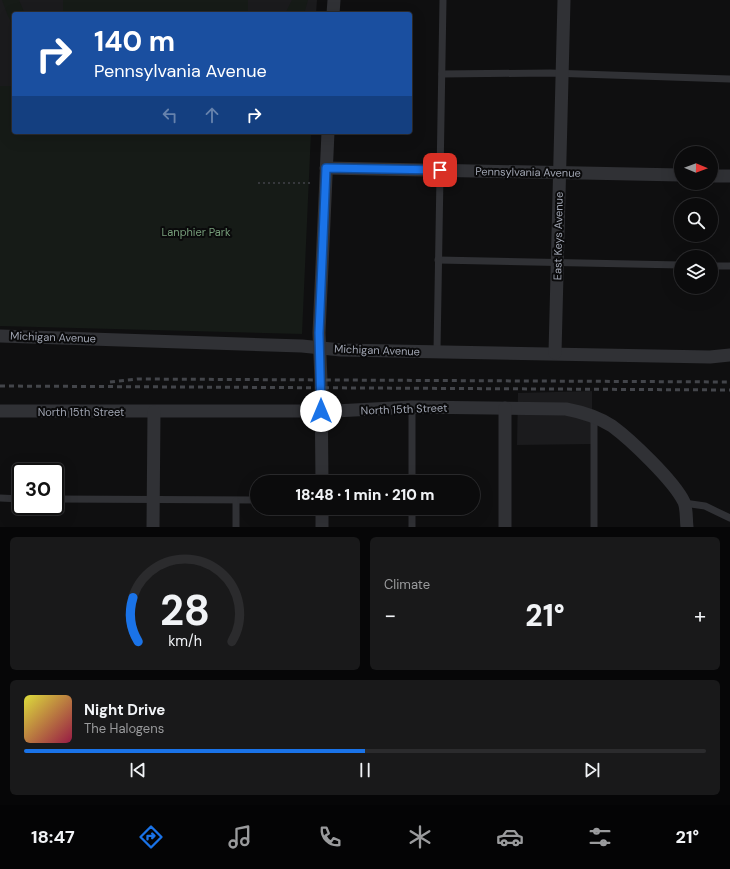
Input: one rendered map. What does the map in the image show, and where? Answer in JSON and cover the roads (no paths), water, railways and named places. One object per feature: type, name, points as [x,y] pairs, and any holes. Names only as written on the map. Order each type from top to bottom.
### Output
[{"type":"street","points":[[333,12],[334,0]]},
{"type":"street","name":"East Keys Avenue","points":[[555,353],[564,0]]},
{"type":"street","points":[[322,475],[319,347],[328,134]]},
{"type":"street","name":"Pennsylvania Avenue","points":[[326,168],[674,175]]},
{"type":"street","points":[[718,176],[730,176]]},
{"type":"street","name":"Michigan Avenue","points":[[0,336],[319,347],[341,350],[710,357],[730,355]]},
{"type":"street","name":"North 15th Street","points":[[0,411],[321,411],[412,407],[566,409],[580,411],[612,426],[670,482],[684,503]]},
{"type":"street","points":[[505,408],[505,527]]},
{"type":"street","points":[[153,527],[154,412]]},
{"type":"street","points":[[684,503],[687,527]]},
{"type":"street","points":[[322,515],[322,527]]},
{"type":"lane","points":[[437,351],[443,0]]},
{"type":"lane","points":[[442,74],[562,74],[730,79]]},
{"type":"lane","points":[[438,260],[674,265]]},
{"type":"lane","points":[[718,266],[730,266]]},
{"type":"lane","points":[[412,407],[412,475]]},
{"type":"lane","points":[[594,417],[594,527]]},
{"type":"lane","points":[[0,498],[12,498]]},
{"type":"lane","points":[[64,499],[250,500]]},
{"type":"lane","points":[[236,500],[236,527]]},
{"type":"lane","points":[[684,503],[705,506],[730,518]]},
{"type":"lane","points":[[412,515],[412,527]]},
{"type":"railway","points":[[110,382],[137,379],[730,382]]},
{"type":"railway","points":[[0,386],[730,390]]},
{"type":"park label","name":"Lanphier Park","points":[[196,232]]}]
